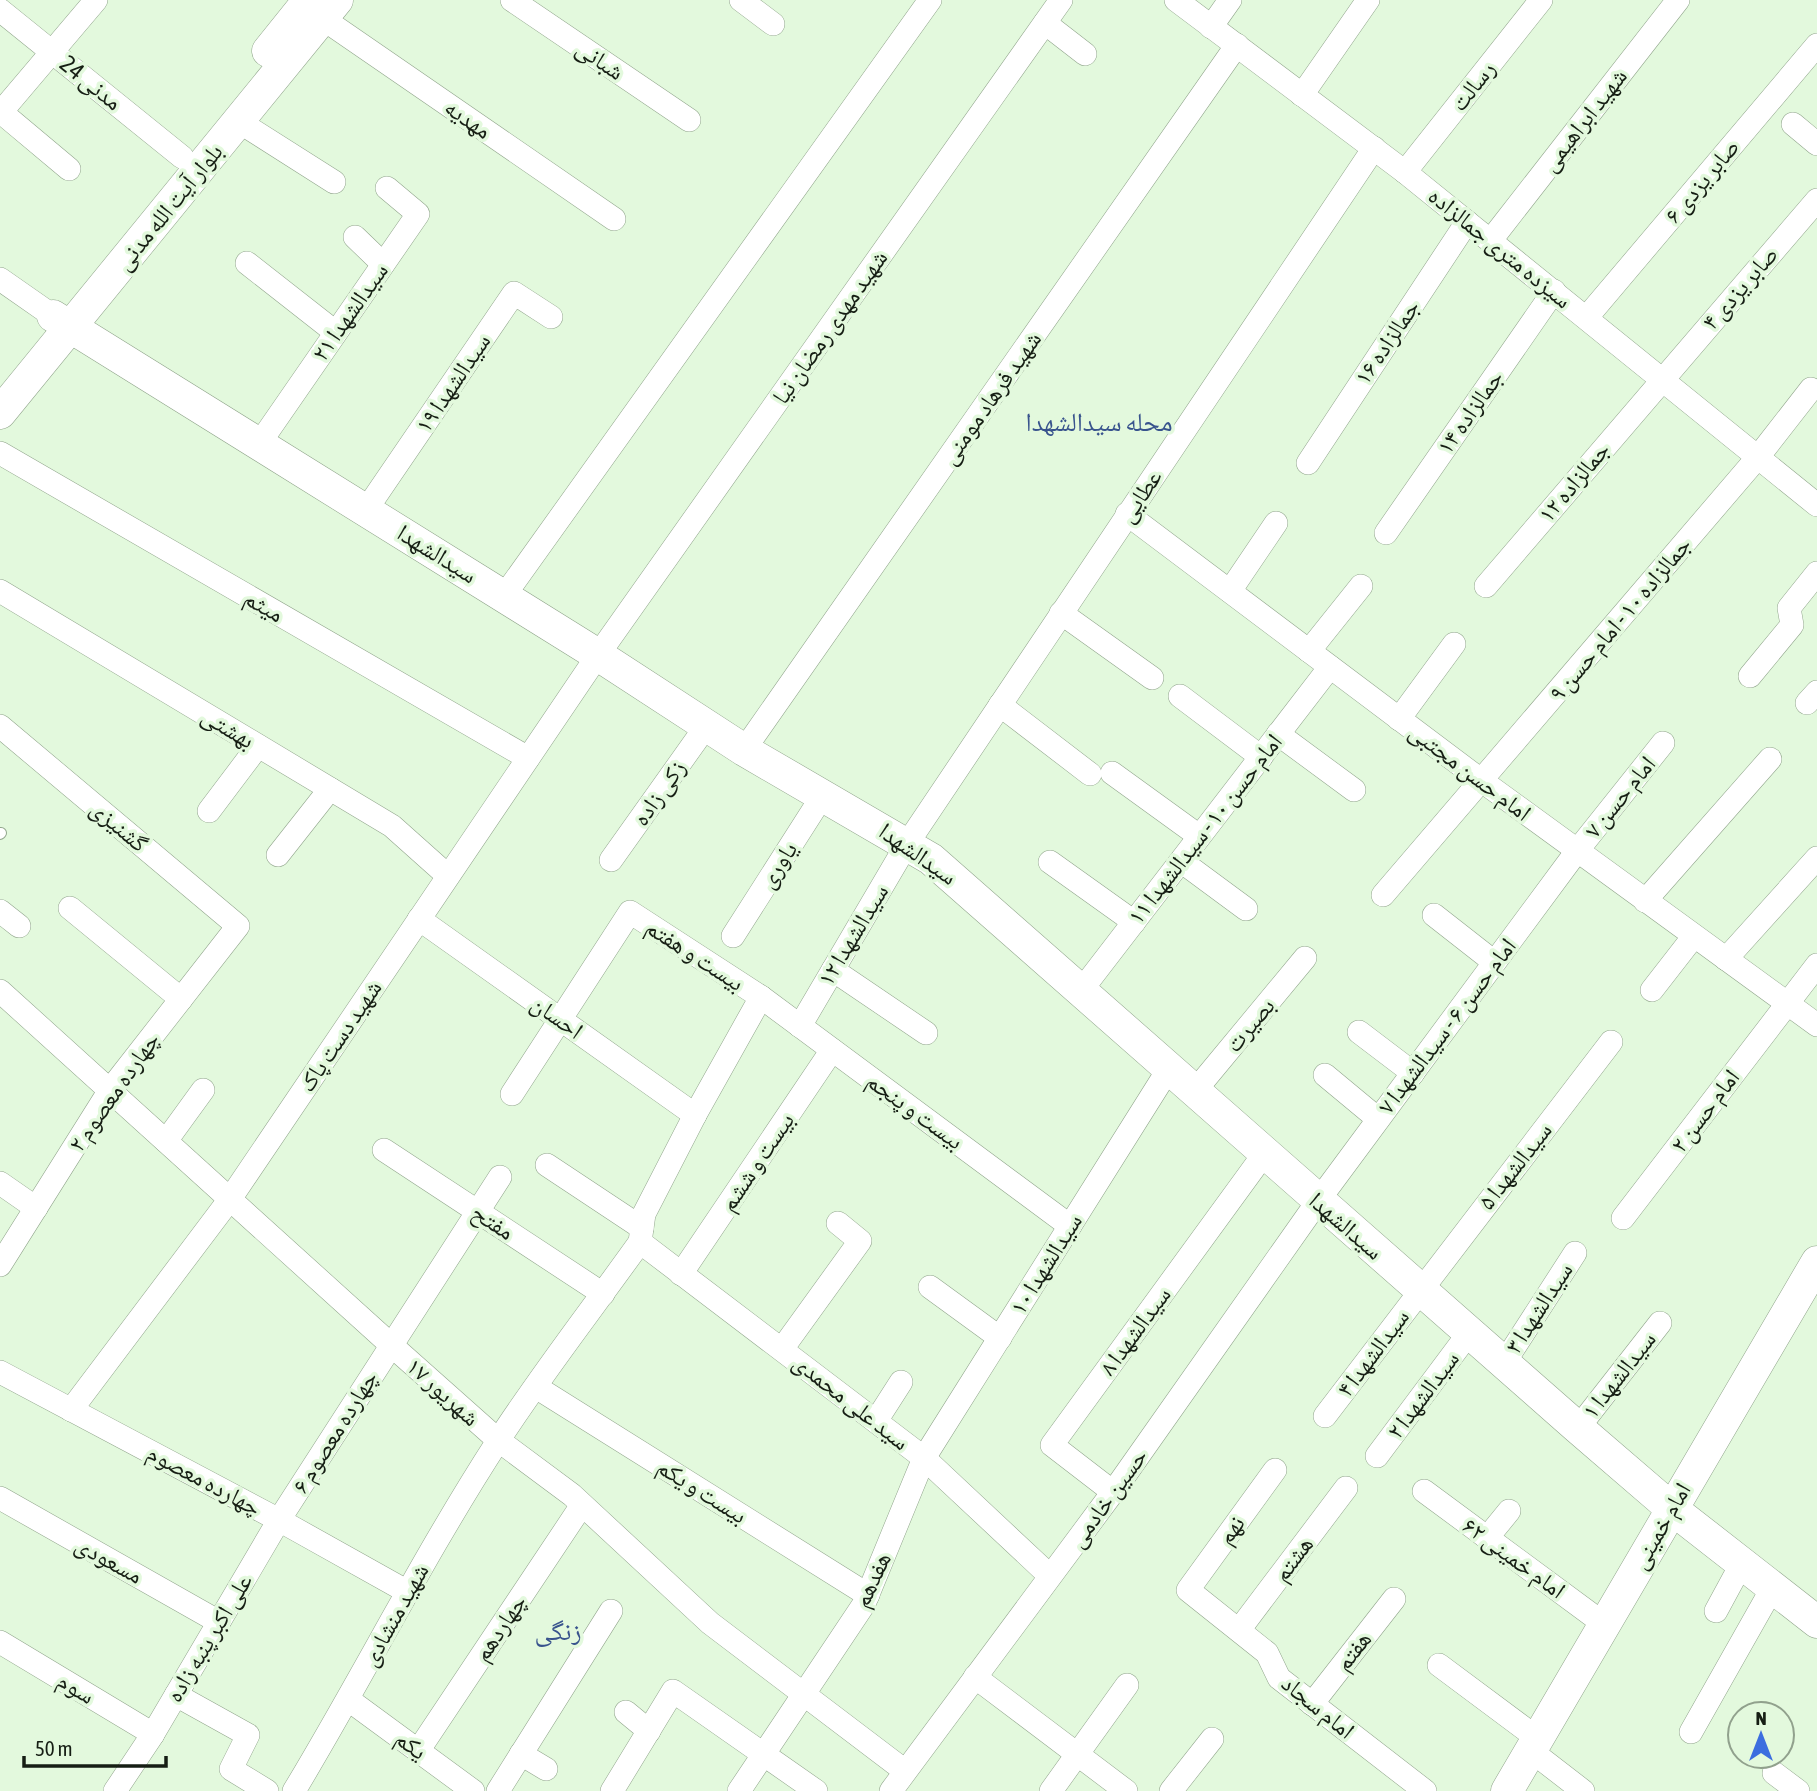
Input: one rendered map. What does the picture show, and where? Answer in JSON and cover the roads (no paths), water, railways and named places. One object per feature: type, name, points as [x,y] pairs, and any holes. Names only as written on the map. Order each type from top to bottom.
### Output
[{"type":"street","points":[[69,169],[1,112],[96,0]]},
{"type":"street","name":"شبانی","points":[[512,0],[689,120]]},
{"type":"street","points":[[741,0],[773,24]]},
{"type":"street","points":[[504,596],[930,0]]},
{"type":"street","name":"شهید مهدی رمضان نیا","points":[[598,654],[1062,0]]},
{"type":"street","name":"سیزده متری جمالزاده","points":[[1176,0],[1405,172],[1662,377],[1817,505]]},
{"type":"street","points":[[1211,26],[1230,0]]},
{"type":"street","points":[[1302,95],[1368,0]]},
{"type":"street","name":"رسالت","points":[[1405,172],[1541,0]]},
{"type":"street","name":"شهید ابراهیمی","points":[[1491,240],[1678,0]]},
{"type":"street","name":"بلوار آیت الله مدنی","points":[[0,382],[62,321],[238,121],[323,6]]},
{"type":"street","name":"بلوار آیت الله مدنی","points":[[0,413],[62,321],[182,156],[323,6]]},
{"type":"street","name":"مهدیه","points":[[323,6],[614,219]]},
{"type":"street","name":"مدنی 24","points":[[0,10],[182,156]]},
{"type":"street","points":[[1045,23],[1085,54]]},
{"type":"street","name":"صابر یزدی ۶","points":[[1587,317],[1817,44]]},
{"type":"street","name":"شهید فرهاد مومنی","points":[[744,750],[1237,46]]},
{"type":"street","points":[[238,121],[334,182]]},
{"type":"street","points":[[1793,124],[1817,144]]},
{"type":"street","name":"عطایی","points":[[907,844],[1374,148]]},
{"type":"street","name":"سیدالشهدا ۲۱","points":[[259,444],[418,214],[387,188]]},
{"type":"street","name":"صابر یزدی ۴","points":[[1662,377],[1817,200]]},
{"type":"street","name":"جمالزاده ۱۶","points":[[1308,463],[1467,222]]},
{"type":"street","points":[[355,237],[383,264]]},
{"type":"street","points":[[247,262],[335,332]]},
{"type":"street","points":[[0,279],[62,321]]},
{"type":"street","name":"جمالزاده ۱۴","points":[[1386,533],[1554,291]]},
{"type":"street","name":"سیدالشهدا ۱۹","points":[[366,510],[514,293],[551,317]]},
{"type":"street","name":"سیدالشهدا","points":[[62,321],[598,654],[744,750],[907,844],[964,887],[1168,1070],[1671,1508],[1816,1618]]},
{"type":"street","name":"جمالزاده ۱۲","points":[[1486,586],[1662,377]]},
{"type":"street","name":"جمالزاده ۱۰ - امام حسن ۹","points":[[1383,895],[1758,457],[1811,389]]},
{"type":"street","name":"میثم","points":[[0,453],[528,758]]},
{"type":"street","name":"امام حسن مجتبی","points":[[1127,514],[1482,781],[1817,1025]]},
{"type":"street","points":[[1230,592],[1276,523]]},
{"type":"street","points":[[1750,676],[1792,625],[1789,608],[1817,573]]},
{"type":"street","points":[[1309,651],[1361,586]]},
{"type":"street","name":"بهشتی","points":[[0,591],[392,826],[448,876]]},
{"type":"street","points":[[1061,613],[1152,678]]},
{"type":"street","points":[[1399,719],[1454,645]]},
{"type":"street","name":"شهید دست پاک","points":[[71,1410],[230,1199],[598,654]]},
{"type":"street","name":"امام حسن ۱۰ - سیدالشهدا ۱۱","points":[[1080,992],[1330,667]]},
{"type":"street","points":[[1180,696],[1261,757]]},
{"type":"street","points":[[1000,705],[1199,836]]},
{"type":"street","name":"زکی زاده","points":[[611,860],[707,725]]},
{"type":"street","name":"گشنیزی","points":[[0,726],[238,926]]},
{"type":"street","points":[[1278,734],[1354,790]]},
{"type":"street","name":"امام حسن ۷","points":[[1577,851],[1663,743]]},
{"type":"street","points":[[209,811],[258,746]]},
{"type":"street","points":[[1645,901],[1770,759]]},
{"type":"street","points":[[278,855],[330,789]]},
{"type":"street","name":"یاوری","points":[[733,936],[824,795]]},
{"type":"street","name":"سیدالشهدا ۱۲","points":[[800,1026],[907,844]]},
{"type":"street","name":"امام حسن ۶ - سیدالشهدا ۷","points":[[1318,1201],[1577,851]]},
{"type":"street","points":[[1726,960],[1817,858]]},
{"type":"street","points":[[1181,861],[1246,909]]},
{"type":"street","points":[[1050,862],[1134,922]]},
{"type":"street","points":[[70,908],[181,999]]},
{"type":"street","points":[[0,911],[19,926]]},
{"type":"street","name":"بیست و هفتم","points":[[561,1019],[631,912],[761,997]]},
{"type":"street","points":[[1434,915],[1494,962]]},
{"type":"street","name":"احسان","points":[[419,919],[695,1115]]},
{"type":"street","name":"چهارده معصوم ۲","points":[[0,1265],[110,1090],[238,926]]},
{"type":"street","points":[[1652,990],[1694,936]]},
{"type":"street","name":"بصیرت","points":[[1194,1092],[1305,958]]},
{"type":"street","name":"امام حسن ۲","points":[[1623,1218],[1817,965]]},
{"type":"street","points":[[833,970],[926,1033]]},
{"type":"street","name":"۱۷ شهریور","points":[[0,990],[390,1345],[498,1440],[582,1505],[710,1623],[905,1771]]},
{"type":"street","name":"بیست و پنجم","points":[[761,997],[1070,1226]]},
{"type":"street","name":"شهید منشادی","points":[[294,1791],[349,1700],[407,1591],[498,1440],[603,1294],[641,1235],[645,1214],[695,1115],[761,997]]},
{"type":"street","points":[[512,1094],[561,1019]]},
{"type":"street","points":[[1359,1032],[1413,1073]]},
{"type":"street","name":"سیدالشهدا ۵","points":[[1420,1290],[1611,1041]]},
{"type":"street","name":"بیست و ششم","points":[[681,1274],[832,1050]]},
{"type":"street","name":"سیدالشهدا ۱۰","points":[[925,1458],[1168,1070]]},
{"type":"street","points":[[1325,1075],[1378,1119]]},
{"type":"street","points":[[166,1141],[203,1090]]},
{"type":"street","name":"مفتح","points":[[384,1150],[603,1294]]},
{"type":"street","name":"سیدالشهدا ۸","points":[[1113,1492],[1052,1445],[1264,1154]]},
{"type":"street","name":"سید علی محمدی","points":[[547,1165],[641,1235],[681,1274],[925,1458],[1051,1576]]},
{"type":"street","name":"چهارده معصوم ۶","points":[[279,1520],[500,1177]]},
{"type":"street","points":[[0,1183],[36,1208]]},
{"type":"street","name":"حسین خادمی","points":[[891,1791],[1113,1492],[1318,1201]]},
{"type":"street","points":[[782,1349],[860,1241],[838,1223]]},
{"type":"street","name":"سیدالشهدا ۳","points":[[1504,1363],[1575,1253]]},
{"type":"street","name":"امام خمینی","points":[[1507,1791],[1671,1508],[1815,1270]]},
{"type":"street","points":[[930,1287],[1000,1339]]},
{"type":"street","name":"سیدالشهدا ۴","points":[[1325,1416],[1420,1290]]},
{"type":"street","name":"سیدالشهدا ۱","points":[[1578,1428],[1660,1323]]},
{"type":"street","name":"سیدالشهدا ۲","points":[[1377,1456],[1469,1334]]},
{"type":"street","name":"چهارده معصوم","points":[[0,1372],[407,1591]]},
{"type":"street","points":[[876,1421],[901,1382]]},
{"type":"street","name":"بیست و یکم","points":[[536,1387],[868,1595]]},
{"type":"street","name":"هفدهم","points":[[739,1791],[868,1595],[925,1458]]},
{"type":"street","name":"نهم","points":[[1188,1590],[1275,1470]]},
{"type":"street","name":"هشتم","points":[[1239,1630],[1346,1488]]},
{"type":"street","name":"امام خمینی ۶۲","points":[[1424,1491],[1604,1624]]},
{"type":"street","name":"مسعودی","points":[[0,1498],[219,1622]]},
{"type":"street","name":"چهاردهم","points":[[418,1751],[582,1505]]},
{"type":"street","points":[[1487,1538],[1509,1511]]},
{"type":"street","name":"علی اکبر پنبه زاده","points":[[115,1791],[153,1734],[279,1520]]},
{"type":"street","points":[[1716,1611],[1742,1563]]},
{"type":"street","points":[[1691,1732],[1773,1587]]},
{"type":"street","name":"امام سجاد","points":[[1188,1590],[1267,1653],[1279,1678],[1425,1791]]},
{"type":"street","name":"هفتم","points":[[1312,1704],[1394,1599]]},
{"type":"street","points":[[498,1791],[611,1611]]},
{"type":"street","name":"سوم","points":[[0,1642],[153,1734]]},
{"type":"street","points":[[1439,1665],[1534,1744],[1583,1791]]},
{"type":"street","points":[[975,1677],[1080,1754],[1110,1786]]},
{"type":"street","points":[[1051,1791],[1127,1685]]},
{"type":"street","points":[[612,1791],[673,1691],[816,1791]]},
{"type":"street","points":[[176,1695],[248,1735],[231,1769],[267,1791]]},
{"type":"street","name":"یکم","points":[[349,1700],[473,1791]]},
{"type":"street","points":[[626,1713],[649,1731]]},
{"type":"street","points":[[1171,1791],[1212,1739]]},
{"type":"street","points":[[522,1754],[546,1769]]},
{"type":"street","points":[[1774,1773],[1798,1791]]},
{"type":"district","name":"محله سیدالشهدا","points":[[1099,422]]},
{"type":"district","name":"زنگی","points":[[558,1631]]}]
